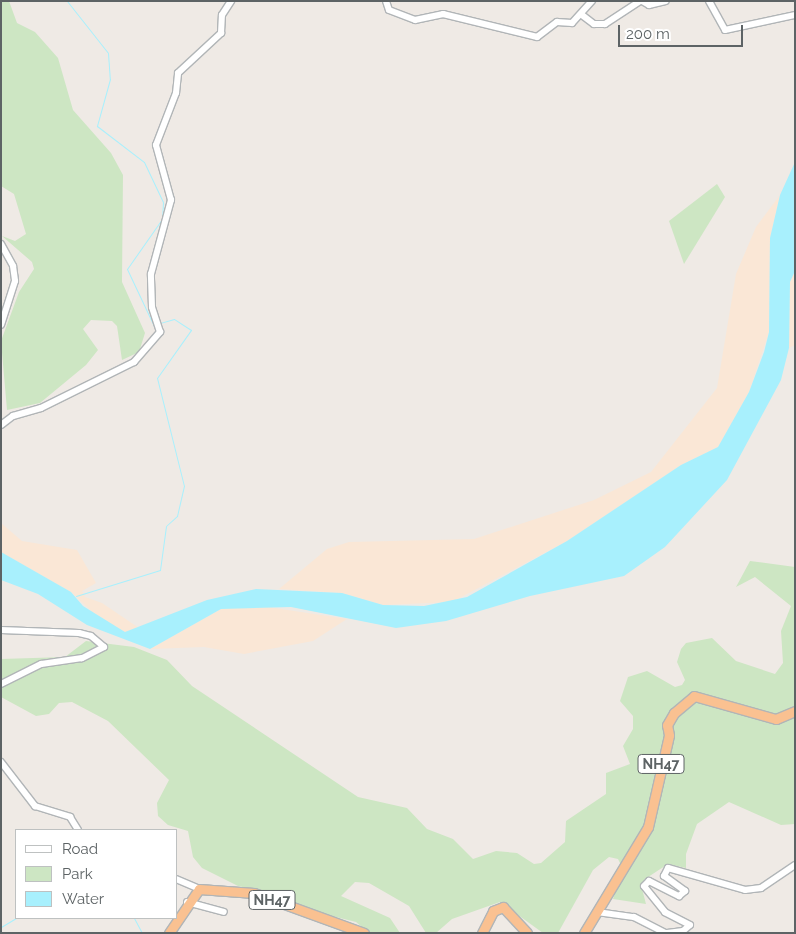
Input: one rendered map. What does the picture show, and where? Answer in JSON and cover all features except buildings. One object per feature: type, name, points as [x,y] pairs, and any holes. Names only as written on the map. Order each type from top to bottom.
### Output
[{"type":"highway","name":"NH47","points":[[584,933],[648,827],[669,719],[688,698],[703,697],[776,719],[795,711]]},
{"type":"highway","name":"NH47","points":[[199,889],[254,893],[364,933]]},
{"type":"highway","points":[[178,917],[185,904],[199,889]]},
{"type":"highway","points":[[482,933],[493,911],[503,907],[527,933]]},
{"type":"highway","points":[[169,933],[177,919]]},
{"type":"street","points":[[1,425],[12,416],[41,408],[134,362],[160,332],[152,307],[151,274],[171,200],[156,145],[176,93],[178,72],[221,33],[222,15],[231,1]]},
{"type":"street","points":[[386,1],[390,10],[415,20],[443,14],[537,37],[557,22],[572,23],[582,15],[592,1]]},
{"type":"street","points":[[582,15],[594,24],[606,24],[637,2],[649,5],[666,1]]},
{"type":"street","points":[[709,1],[725,30],[795,15]]},
{"type":"street","points":[[1,244],[13,266],[15,281],[1,325]]},
{"type":"street","points":[[1,630],[79,633],[91,636],[104,647],[82,658],[41,664],[1,684]]},
{"type":"street","points":[[1,762],[35,806],[70,817],[77,829]]},
{"type":"street","points":[[596,912],[634,917],[667,933],[683,932],[690,925],[665,912],[644,886],[649,880],[679,896],[685,891],[664,876],[668,868],[746,890],[761,888],[795,865]]},
{"type":"street","points":[[178,880],[199,889]]},
{"type":"street","points":[[185,904],[224,912]]},
{"type":"green space","points":[[1,1],[9,1],[17,23],[35,32],[58,58],[73,110],[111,153],[123,175],[122,282],[145,333],[139,352],[122,360],[117,326],[112,321],[91,320],[83,329],[98,350],[86,365],[40,403],[7,410],[1,341],[19,292],[34,269],[32,262],[2,236],[15,241],[26,234],[14,194],[1,186]]},
{"type":"green space","points":[[717,184],[725,197],[684,264],[669,221]]},
{"type":"green space","points":[[750,561],[795,567],[795,824],[781,825],[729,802],[697,824],[686,854],[686,868],[668,864],[645,879],[641,885],[646,904],[613,899],[623,869],[618,859],[609,857],[593,870],[558,933],[543,933],[500,902],[452,919],[436,933],[426,933],[409,906],[369,883],[355,882],[341,896],[390,918],[400,933],[369,933],[356,922],[308,910],[284,896],[238,886],[202,868],[193,857],[188,831],[168,825],[158,816],[157,803],[169,780],[108,721],[72,702],[59,703],[49,714],[36,716],[1,697],[1,659],[65,657],[86,641],[134,647],[167,660],[192,686],[358,797],[407,808],[427,829],[453,839],[473,859],[496,851],[517,853],[534,864],[541,863],[565,842],[566,821],[606,794],[606,773],[630,764],[623,746],[633,729],[633,716],[620,701],[628,677],[647,671],[675,687],[682,685],[685,680],[677,662],[681,649],[686,643],[712,638],[736,661],[775,674],[783,663],[781,631],[791,606],[755,577],[736,587]]},
{"type":"sand","points":[[780,195],[770,238],[769,332],[749,392],[718,447],[681,465],[567,541],[452,602],[383,605],[342,593],[279,589],[327,549],[349,542],[474,539],[594,500],[651,472],[717,388],[736,274],[756,227]]},
{"type":"sand","points":[[795,271],[795,345],[789,348],[790,282]]},
{"type":"sand","points":[[1,523],[22,541],[77,550],[96,583],[82,591],[85,597],[102,603],[139,628],[125,632],[102,621],[71,592],[1,552]]},
{"type":"sand","points":[[255,605],[347,619],[313,641],[244,654],[204,647],[150,649],[221,609]]},
{"type":"water","points":[[795,162],[795,271],[790,282],[789,348],[781,380],[727,480],[665,547],[624,576],[530,596],[446,621],[396,628],[291,607],[221,609],[150,649],[87,625],[38,594],[1,580],[1,552],[71,592],[83,606],[125,632],[207,600],[256,589],[342,593],[383,605],[424,606],[467,597],[567,541],[681,465],[718,447],[749,392],[764,352],[769,332],[770,238],[780,195]]},
{"type":"waterway","points":[[67,1],[108,53],[110,79],[97,126],[144,162],[163,202],[162,219],[127,269],[154,326]]},
{"type":"waterway","points":[[76,596],[160,570],[166,526],[177,516],[184,486],[157,378],[191,330],[174,319],[160,323]]},
{"type":"waterway","points":[[1,927],[15,919]]},
{"type":"waterway","points":[[135,919],[142,933]]}]
